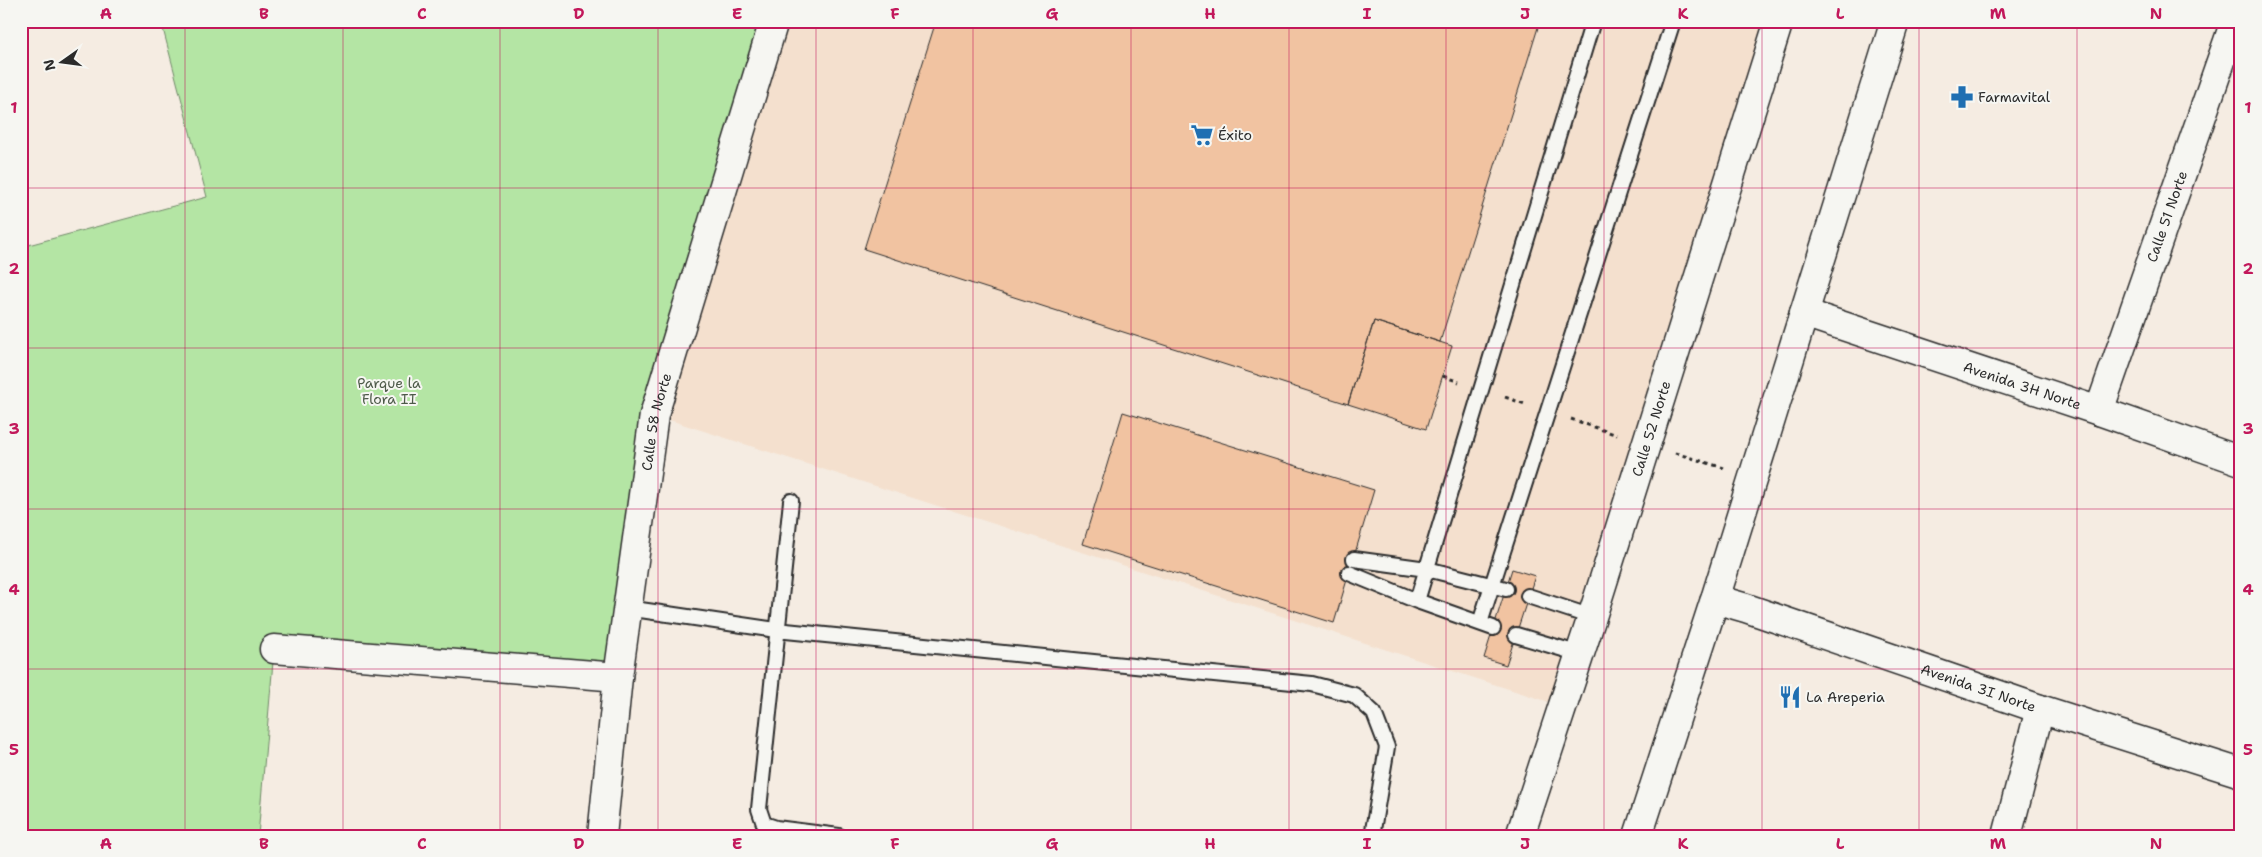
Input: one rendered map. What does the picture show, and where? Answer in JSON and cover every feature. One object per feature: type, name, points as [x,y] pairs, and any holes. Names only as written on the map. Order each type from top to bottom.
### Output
[{"type":"street","name":"Calle 58 Norte","points":[[602,836],[618,677],[654,415],[774,21]]},
{"type":"street","name":"Calle 52 Norte","points":[[1520,836],[1592,617],[1779,21]]},
{"type":"street","points":[[1638,836],[1715,600],[1895,21]]},
{"type":"street","name":"Calle 51 Norte","points":[[2099,411],[2235,21]]},
{"type":"street","name":"Avenida 3H Norte","points":[[1804,313],[2099,411],[2241,461]]},
{"type":"street","name":"Avenida 3I Norte","points":[[1715,600],[1746,608],[2040,709],[2241,773]]},
{"type":"street","points":[[274,649],[618,677]]},
{"type":"street","points":[[2007,836],[2040,709]]},
{"type":"lane","points":[[1417,601],[1593,21]]},
{"type":"lane","points":[[1349,573],[1417,601],[1486,626],[1492,584],[1673,21]]},
{"type":"lane","points":[[791,501],[776,630],[759,810],[764,824],[776,828],[839,836]]},
{"type":"lane","points":[[1354,559],[1427,569],[1506,589]]},
{"type":"lane","points":[[1528,596],[1592,617]]},
{"type":"lane","points":[[627,608],[776,630],[1312,684],[1354,695],[1374,713],[1387,746],[1372,836]]},
{"type":"lane","points":[[1516,635],[1580,654]]},
{"type":"path","points":[[1668,451],[1724,469]]},
{"type":"shaded area","points":[[774,21],[1779,21],[1562,706],[654,415]]},
{"type":"green space","name":"Parque la Flora II","points":[[161,21],[774,21],[654,415],[618,677],[274,650],[258,836],[21,836],[21,247],[207,197]]},
{"type":"building","name":"Éxito","points":[[936,21],[1540,21],[1440,342],[1374,321],[1348,404],[864,249]]},
{"type":"building","points":[[1374,321],[1452,346],[1426,429],[1348,404]]},
{"type":"building","points":[[1123,412],[1374,490],[1334,623],[1083,544]]},
{"type":"building","points":[[1512,569],[1535,576],[1506,665],[1484,658]]},
{"type":"place","name":"Farmavital","points":[[1962,97]]},
{"type":"place","name":"Éxito","points":[[1202,135]]},
{"type":"place","name":"La Areperia","points":[[1790,697]]}]
